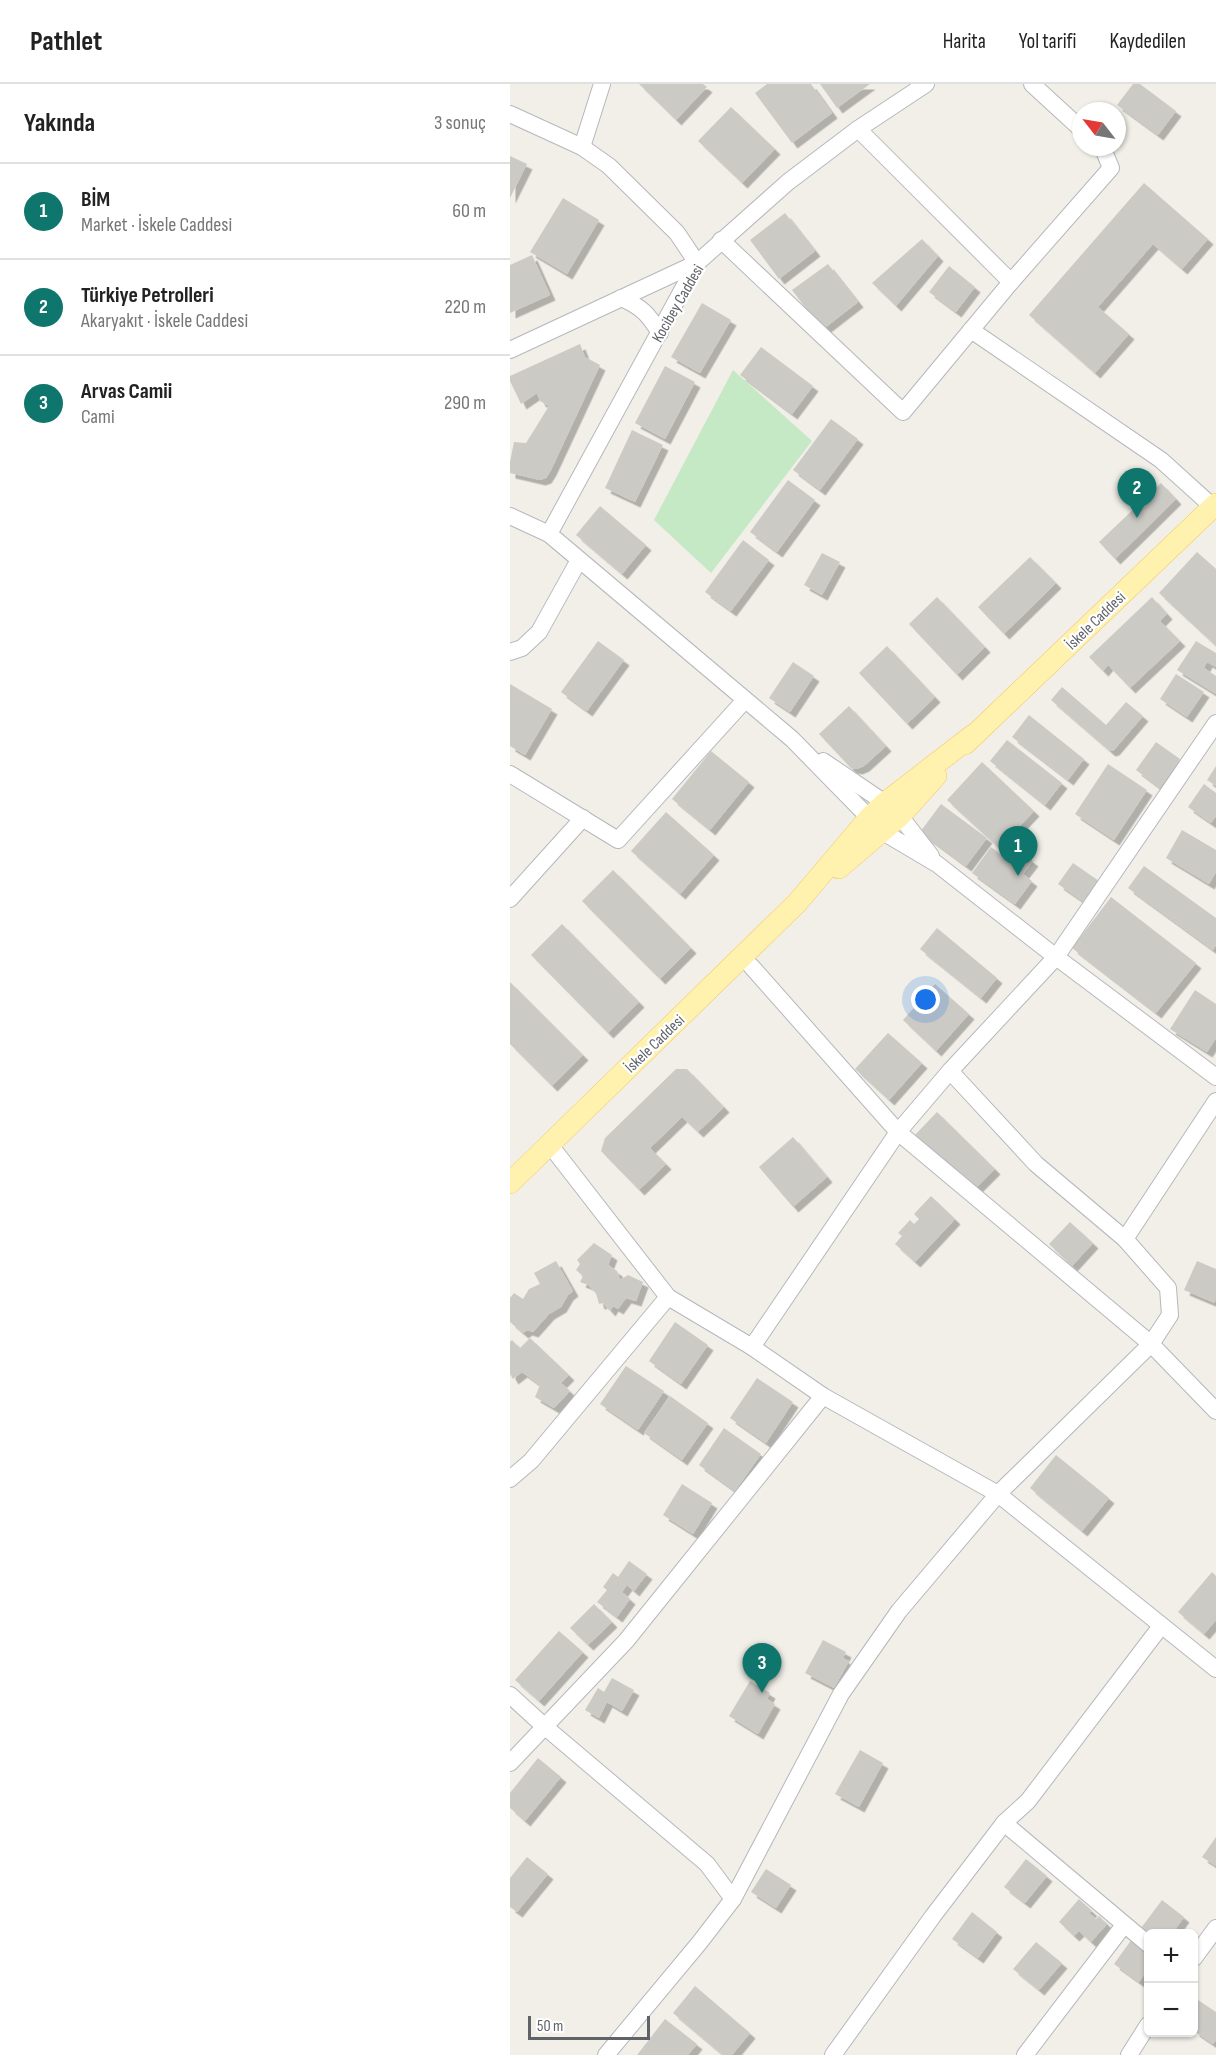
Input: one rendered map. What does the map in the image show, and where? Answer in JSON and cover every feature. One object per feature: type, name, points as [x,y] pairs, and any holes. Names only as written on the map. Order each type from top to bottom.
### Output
[{"type":"main road","name":"İskele Caddesi","points":[[510,1183],[876,825],[1214,506]]},
{"type":"street","points":[[582,147],[602,84]]},
{"type":"street","name":"Kocibey Caddesi","points":[[549,534],[697,263],[788,182],[858,129],[926,84]]},
{"type":"street","points":[[1032,84],[1072,121]]},
{"type":"street","points":[[510,114],[582,147],[609,166],[677,233],[697,263],[510,350]]},
{"type":"street","points":[[858,129],[1011,282]]},
{"type":"street","points":[[721,240],[903,412],[1011,282],[1111,168],[1106,156]]},
{"type":"street","points":[[621,298],[638,306],[649,315],[660,333]]},
{"type":"street","points":[[971,330],[1161,460],[1214,506]]},
{"type":"street","points":[[510,516],[549,534],[792,740],[876,825],[937,864],[1216,1077]]},
{"type":"street","points":[[510,652],[522,648],[538,632],[579,560]]},
{"type":"street","points":[[510,774],[618,840],[745,700]]},
{"type":"street","points":[[752,1347],[898,1132],[950,1071],[1056,957],[1216,723]]},
{"type":"street","points":[[792,740],[893,810],[937,864]]},
{"type":"street","points":[[510,899],[582,818]]},
{"type":"street","points":[[751,966],[898,1132],[1151,1344],[1216,1411]]},
{"type":"street","points":[[606,2055],[733,1899],[841,1694],[899,1611],[998,1494],[1151,1344],[1170,1315],[1168,1288],[1125,1239],[1036,1164],[950,1071]]},
{"type":"street","points":[[1125,1239],[1216,1101]]},
{"type":"street","points":[[550,1145],[668,1297],[752,1347],[823,1396],[998,1494],[1216,1669]]},
{"type":"street","points":[[510,1479],[531,1461],[668,1297]]},
{"type":"street","points":[[510,1763],[626,1641],[823,1396]]},
{"type":"street","points":[[833,2055],[933,1916],[1004,1823],[1028,1801],[1161,1626]]},
{"type":"street","points":[[510,1695],[707,1864],[733,1899]]},
{"type":"street","points":[[1004,1823],[1144,1940]]},
{"type":"street","points":[[1025,2055],[1124,1925]]},
{"type":"street","points":[[1198,1953],[1216,1928]]},
{"type":"street","points":[[1130,2055],[1144,2033]]},
{"type":"green space","points":[[733,370],[812,441],[711,573],[654,520]]},
{"type":"building","points":[[639,84],[703,84],[707,87],[676,120]]},
{"type":"building","points":[[767,84],[811,84],[832,113],[792,143],[755,93]]},
{"type":"building","points":[[820,84],[870,84],[837,108]]},
{"type":"building","points":[[1133,84],[1140,84],[1176,111],[1158,135],[1126,112],[1126,102],[1119,102]]},
{"type":"building","points":[[731,107],[775,149],[742,183],[698,141]]},
{"type":"building","points":[[510,156],[527,164],[510,198]]},
{"type":"building","points":[[1144,183],[1208,239],[1182,269],[1153,244],[1098,307],[1129,334],[1095,373],[1029,315]]},
{"type":"building","points":[[563,198],[599,220],[567,274],[530,252]]},
{"type":"building","points":[[785,213],[815,251],[779,279],[750,240]]},
{"type":"building","points":[[922,239],[938,256],[896,306],[872,283]]},
{"type":"building","points":[[532,255],[550,295],[510,313],[510,265]]},
{"type":"building","points":[[828,264],[858,302],[822,330],[792,290]]},
{"type":"building","points":[[949,266],[975,287],[956,312],[929,292]]},
{"type":"building","points":[[702,303],[731,320],[700,373],[671,357]]},
{"type":"building","points":[[580,344],[585,357],[600,365],[551,470],[546,478],[540,480],[510,473],[514,442],[526,443],[549,406],[540,401],[537,393],[521,404],[510,381],[510,376]]},
{"type":"building","points":[[761,347],[813,386],[792,414],[740,375]]},
{"type":"building","points":[[665,366],[695,382],[665,439],[635,423]]},
{"type":"building","points":[[831,419],[858,439],[820,490],[793,470]]},
{"type":"building","points":[[632,430],[663,445],[635,502],[605,488]]},
{"type":"building","points":[[788,480],[815,500],[777,552],[750,532]]},
{"type":"building","points":[[1161,483],[1176,499],[1115,559],[1099,542]]},
{"type":"building","points":[[600,506],[646,545],[622,574],[576,535]]},
{"type":"building","points":[[743,540],[769,560],[731,611],[705,592]]},
{"type":"building","points":[[1197,552],[1216,569],[1216,646],[1159,593]]},
{"type":"building","points":[[822,553],[840,562],[822,595],[804,585]]},
{"type":"building","points":[[1030,557],[1056,583],[1004,634],[978,607]]},
{"type":"building","points":[[937,597],[985,647],[957,675],[909,624]]},
{"type":"building","points":[[1152,597],[1167,614],[1160,621],[1180,641],[1130,688],[1108,665],[1103,671],[1089,657]]},
{"type":"building","points":[[598,641],[624,660],[587,711],[561,692]]},
{"type":"building","points":[[1196,641],[1216,653],[1216,667],[1207,662],[1204,668],[1216,676],[1216,694],[1177,670]]},
{"type":"building","points":[[887,646],[935,697],[907,724],[859,673]]},
{"type":"building","points":[[793,662],[814,676],[790,712],[769,698]]},
{"type":"building","points":[[1176,674],[1204,692],[1187,717],[1160,699]]},
{"type":"building","points":[[510,684],[552,709],[525,755],[510,746]]},
{"type":"building","points":[[1062,687],[1106,725],[1126,702],[1143,716],[1114,750],[1110,751],[1051,700]]},
{"type":"building","points":[[849,706],[886,746],[864,766],[857,769],[851,768],[819,734]]},
{"type":"building","points":[[1029,715],[1084,759],[1068,780],[1012,737]]},
{"type":"building","points":[[1007,740],[1062,783],[1045,805],[990,761]]},
{"type":"building","points":[[1156,742],[1180,759],[1160,788],[1136,770]]},
{"type":"building","points":[[711,751],[749,782],[710,830],[672,799]]},
{"type":"building","points":[[982,762],[1034,811],[999,848],[947,800]]},
{"type":"building","points":[[1108,764],[1147,790],[1114,840],[1075,814]]},
{"type":"building","points":[[1216,766],[1216,786],[1207,780]]},
{"type":"building","points":[[1204,784],[1216,793],[1216,816],[1211,823],[1188,807]]},
{"type":"building","points":[[941,804],[987,838],[966,866],[920,832]]},
{"type":"building","points":[[666,812],[714,855],[680,894],[631,851]]},
{"type":"building","points":[[1182,830],[1216,850],[1216,872],[1209,884],[1166,858]]},
{"type":"building","points":[[1011,845],[1033,861],[1023,874],[1032,881],[1015,904],[972,873],[991,847],[1004,857]]},
{"type":"building","points":[[1073,863],[1099,881],[1084,902],[1058,884]]},
{"type":"building","points":[[1144,866],[1216,918],[1216,945],[1213,950],[1128,888]]},
{"type":"building","points":[[613,870],[691,948],[660,979],[582,901]]},
{"type":"building","points":[[1111,897],[1196,963],[1156,1013],[1072,948]]},
{"type":"building","points":[[562,924],[639,1002],[608,1033],[531,955]]},
{"type":"building","points":[[937,928],[997,978],[981,998],[920,949]]},
{"type":"building","points":[[510,982],[583,1055],[552,1086],[510,1044]]},
{"type":"building","points":[[935,984],[969,1014],[936,1051],[903,1020]]},
{"type":"building","points":[[1195,990],[1216,1004],[1216,1038],[1207,1052],[1170,1029]]},
{"type":"building","points":[[888,1033],[922,1063],[889,1100],[855,1069]]},
{"type":"building","points":[[676,1069],[687,1069],[724,1107],[698,1132],[682,1117],[650,1148],[666,1164],[639,1190],[601,1151],[605,1138]]},
{"type":"building","points":[[937,1112],[995,1169],[972,1192],[914,1136]]},
{"type":"building","points":[[793,1137],[827,1177],[793,1207],[759,1167]]},
{"type":"building","points":[[931,1196],[955,1219],[915,1262],[895,1244],[902,1236],[898,1233],[910,1220],[914,1224],[919,1219],[914,1214]]},
{"type":"building","points":[[1070,1222],[1093,1243],[1072,1266],[1049,1244]]},
{"type":"building","points":[[594,1243],[612,1255],[608,1265],[617,1271],[620,1280],[628,1275],[643,1282],[636,1301],[626,1298],[618,1309],[613,1306],[610,1311],[603,1303],[599,1304],[596,1293],[588,1285],[580,1282],[583,1276],[576,1270],[580,1264],[577,1260]]},
{"type":"building","points":[[556,1261],[573,1291],[561,1307],[549,1314],[533,1332],[527,1330],[523,1333],[510,1322],[510,1298],[514,1293],[523,1299],[529,1289],[540,1284],[534,1273]]},
{"type":"building","points":[[1197,1261],[1216,1269],[1215,1303],[1184,1290]]},
{"type":"building","points":[[675,1322],[708,1345],[681,1384],[649,1361]]},
{"type":"building","points":[[530,1338],[569,1375],[561,1383],[570,1391],[554,1408],[535,1397],[540,1385],[522,1372],[513,1379],[510,1374],[510,1342],[512,1340],[520,1348]]},
{"type":"building","points":[[626,1366],[664,1391],[638,1430],[600,1404]]},
{"type":"building","points":[[757,1378],[793,1402],[766,1443],[730,1418]]},
{"type":"building","points":[[670,1396],[708,1423],[682,1460],[644,1433]]},
{"type":"building","points":[[724,1428],[761,1454],[735,1491],[699,1465]]},
{"type":"building","points":[[1056,1455],[1109,1498],[1082,1531],[1030,1488]]},
{"type":"building","points":[[682,1484],[712,1503],[693,1534],[663,1515]]},
{"type":"building","points":[[629,1561],[647,1574],[634,1591],[627,1585],[622,1592],[630,1599],[617,1617],[597,1602],[607,1590],[603,1587],[613,1573],[618,1577]]},
{"type":"building","points":[[1212,1572],[1216,1576],[1216,1620],[1204,1634],[1178,1612]]},
{"type":"building","points":[[594,1604],[612,1622],[588,1645],[570,1628]]},
{"type":"building","points":[[559,1631],[583,1652],[539,1701],[515,1680]]},
{"type":"building","points":[[823,1640],[846,1652],[843,1658],[849,1661],[834,1688],[805,1673]]},
{"type":"building","points":[[612,1678],[634,1690],[622,1711],[607,1702],[599,1718],[585,1710],[598,1688],[604,1692]]},
{"type":"building","points":[[750,1681],[770,1693],[767,1699],[775,1704],[758,1734],[729,1716]]},
{"type":"building","points":[[860,1750],[883,1763],[859,1807],[835,1794]]},
{"type":"building","points":[[538,1758],[561,1777],[525,1821],[510,1808],[510,1793]]},
{"type":"building","points":[[1216,1837],[1216,1866],[1202,1857]]},
{"type":"building","points":[[527,1857],[548,1874],[517,1912],[510,1907],[510,1878]]},
{"type":"building","points":[[1026,1859],[1047,1876],[1025,1903],[1004,1887]]},
{"type":"building","points":[[766,1869],[791,1885],[776,1908],[751,1892]]},
{"type":"building","points":[[1079,1899],[1092,1911],[1089,1913],[1096,1919],[1099,1916],[1107,1924],[1091,1942],[1079,1931],[1074,1936],[1059,1922]]},
{"type":"building","points":[[1162,1900],[1184,1917],[1176,1929],[1144,1930],[1141,1928]]},
{"type":"building","points":[[972,1912],[997,1932],[978,1958],[952,1939]]},
{"type":"building","points":[[1132,1939],[1144,1948],[1144,1975],[1139,1982],[1114,1964]]},
{"type":"building","points":[[1036,1942],[1062,1963],[1039,1990],[1013,1969]]},
{"type":"building","points":[[695,1986],[750,2033],[732,2055],[723,2055],[673,2013]]},
{"type":"building","points":[[1198,2000],[1216,2012],[1216,2040],[1213,2044],[1198,2034]]},
{"type":"building","points":[[665,2019],[697,2044],[688,2055],[637,2055]]},
{"type":"place","name":"Türkiye Petrolleri","points":[[1137,518]]},
{"type":"place","name":"BİM","points":[[1018,876]]},
{"type":"place","name":"Arvas Camii","points":[[762,1693]]}]
